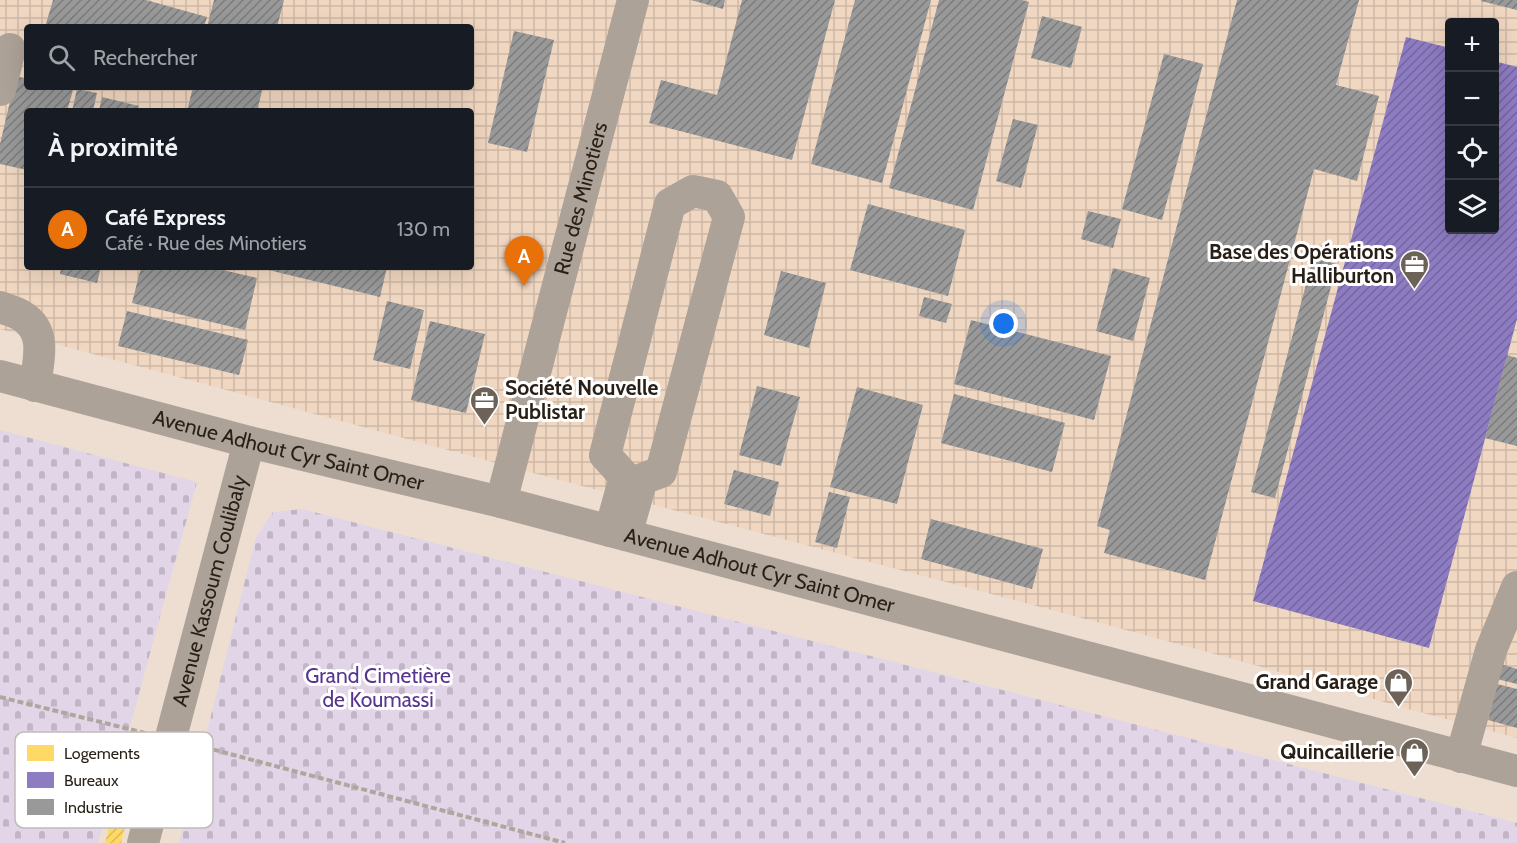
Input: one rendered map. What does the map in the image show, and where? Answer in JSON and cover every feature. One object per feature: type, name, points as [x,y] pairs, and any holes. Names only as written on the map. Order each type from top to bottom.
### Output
[{"type":"street","name":"Rue des Minotiers","points":[[501,502],[633,0]]},
{"type":"street","points":[[0,90],[10,49]]},
{"type":"street","points":[[693,191],[717,196],[729,216],[661,472],[642,479],[618,533],[625,477],[605,455],[670,204],[693,191]]},
{"type":"street","points":[[0,307],[23,316],[37,332],[40,345],[35,386]]},
{"type":"street","name":"Avenue Adhout Cyr Saint Omer","points":[[0,376],[249,442],[501,502],[1517,771]]},
{"type":"street","name":"Avenue Kassoum Coulibaly","points":[[173,732],[249,442]]},
{"type":"street","points":[[1461,757],[1491,650],[1517,587]]},
{"type":"street","name":"Avenue Kassoum Coulibaly","points":[[143,843],[147,828]]},
{"type":"path","points":[[0,697],[142,732]]},
{"type":"path","points":[[213,750],[565,843]]},
{"type":"shaded area","points":[[0,0],[1517,0],[1517,738],[1063,613],[0,329]]},
{"type":"green space","points":[[0,430],[197,482],[128,732],[15,732],[15,828],[102,828],[98,843],[0,843]]},
{"type":"green space","name":"Grand Cimetière de Koumassi","points":[[302,509],[1517,823],[1517,843],[179,843],[183,828],[213,828],[213,732],[207,732],[256,537],[273,512]]},
{"type":"building: Logements","points":[[109,828],[125,828],[121,843],[105,843]]},
{"type":"building: Bureaux","points":[[1406,37],[1445,47],[1445,234],[1499,234],[1499,62],[1517,67],[1517,319],[1429,648],[1253,601]]},
{"type":"building: Industrie","points":[[53,0],[146,0],[207,17],[205,24],[46,24]]},
{"type":"building: Industrie","points":[[214,0],[284,0],[278,24],[208,24]]},
{"type":"building: Industrie","points":[[691,0],[725,0],[723,9]]},
{"type":"building: Industrie","points":[[742,0],[835,0],[792,160],[649,123],[661,80],[717,95]]},
{"type":"building: Industrie","points":[[855,0],[931,0],[882,183],[811,164]]},
{"type":"building: Industrie","points":[[939,0],[1022,0],[1029,2],[973,210],[889,188]]},
{"type":"building: Industrie","points":[[1237,0],[1359,0],[1336,85],[1379,96],[1357,181],[1314,169],[1205,580],[1104,553],[1110,530],[1097,526]]},
{"type":"building: Industrie","points":[[1517,0],[1517,10],[1481,1]]},
{"type":"building: Industrie","points":[[1042,16],[1082,27],[1071,68],[1031,58]]},
{"type":"building: Industrie","points":[[514,31],[554,40],[527,152],[488,143]]},
{"type":"building: Industrie","points":[[1164,54],[1203,64],[1162,220],[1122,209]]},
{"type":"building: Industrie","points":[[16,76],[24,78],[24,90],[73,90],[68,108],[24,108],[24,169],[0,164],[0,144]]},
{"type":"building: Industrie","points":[[77,90],[97,93],[94,108],[73,108]]},
{"type":"building: Industrie","points":[[192,90],[262,90],[258,108],[188,108]]},
{"type":"building: Industrie","points":[[102,97],[139,106],[139,108],[100,108]]},
{"type":"building: Industrie","points":[[1013,119],[1038,125],[1021,188],[996,181]]},
{"type":"building: Industrie","points":[[868,204],[965,230],[948,296],[850,270]]},
{"type":"building: Industrie","points":[[1088,211],[1121,219],[1113,248],[1081,239]]},
{"type":"building: Industrie","points":[[1313,258],[1337,264],[1275,498],[1251,492]]},
{"type":"building: Industrie","points":[[1113,268],[1150,278],[1133,341],[1096,331]]},
{"type":"building: Industrie","points":[[61,270],[100,270],[97,283],[60,274]]},
{"type":"building: Industrie","points":[[140,270],[223,270],[257,278],[245,330],[132,303]]},
{"type":"building: Industrie","points":[[268,270],[386,270],[380,297]]},
{"type":"building: Industrie","points":[[781,271],[826,283],[809,348],[764,335]]},
{"type":"building: Industrie","points":[[924,297],[952,304],[946,323],[919,316]]},
{"type":"building: Industrie","points":[[387,301],[424,310],[410,369],[373,360]]},
{"type":"building: Industrie","points":[[127,311],[248,340],[239,375],[118,346]]},
{"type":"building: Industrie","points":[[971,320],[1111,356],[1094,420],[954,384]]},
{"type":"building: Industrie","points":[[430,321],[485,334],[466,413],[411,400]]},
{"type":"building: Industrie","points":[[1507,355],[1517,358],[1517,446],[1485,438]]},
{"type":"building: Industrie","points":[[757,386],[800,397],[781,466],[739,455]]},
{"type":"building: Industrie","points":[[857,387],[923,405],[897,504],[830,487]]},
{"type":"building: Industrie","points":[[954,394],[1065,423],[1052,472],[941,443]]},
{"type":"building: Industrie","points":[[734,470],[779,482],[770,516],[724,504]]},
{"type":"building: Industrie","points":[[829,492],[850,497],[837,548],[815,542]]},
{"type":"building: Industrie","points":[[931,519],[1043,549],[1032,589],[921,559]]},
{"type":"building: Industrie","points":[[1501,664],[1517,669],[1517,684],[1497,679]]},
{"type":"building: Industrie","points":[[1497,684],[1517,689],[1517,728],[1488,720]]},
{"type":"place","name":"Café Express","points":[[524,286]]},
{"type":"place","name":"Base des Opérations Halliburton","points":[[1415,290]]},
{"type":"place","name":"Société Nouvelle Publistar","points":[[484,426]]},
{"type":"place","name":"Grand Garage","points":[[1399,708]]},
{"type":"place","name":"Quincaillerie","points":[[1415,778]]}]
